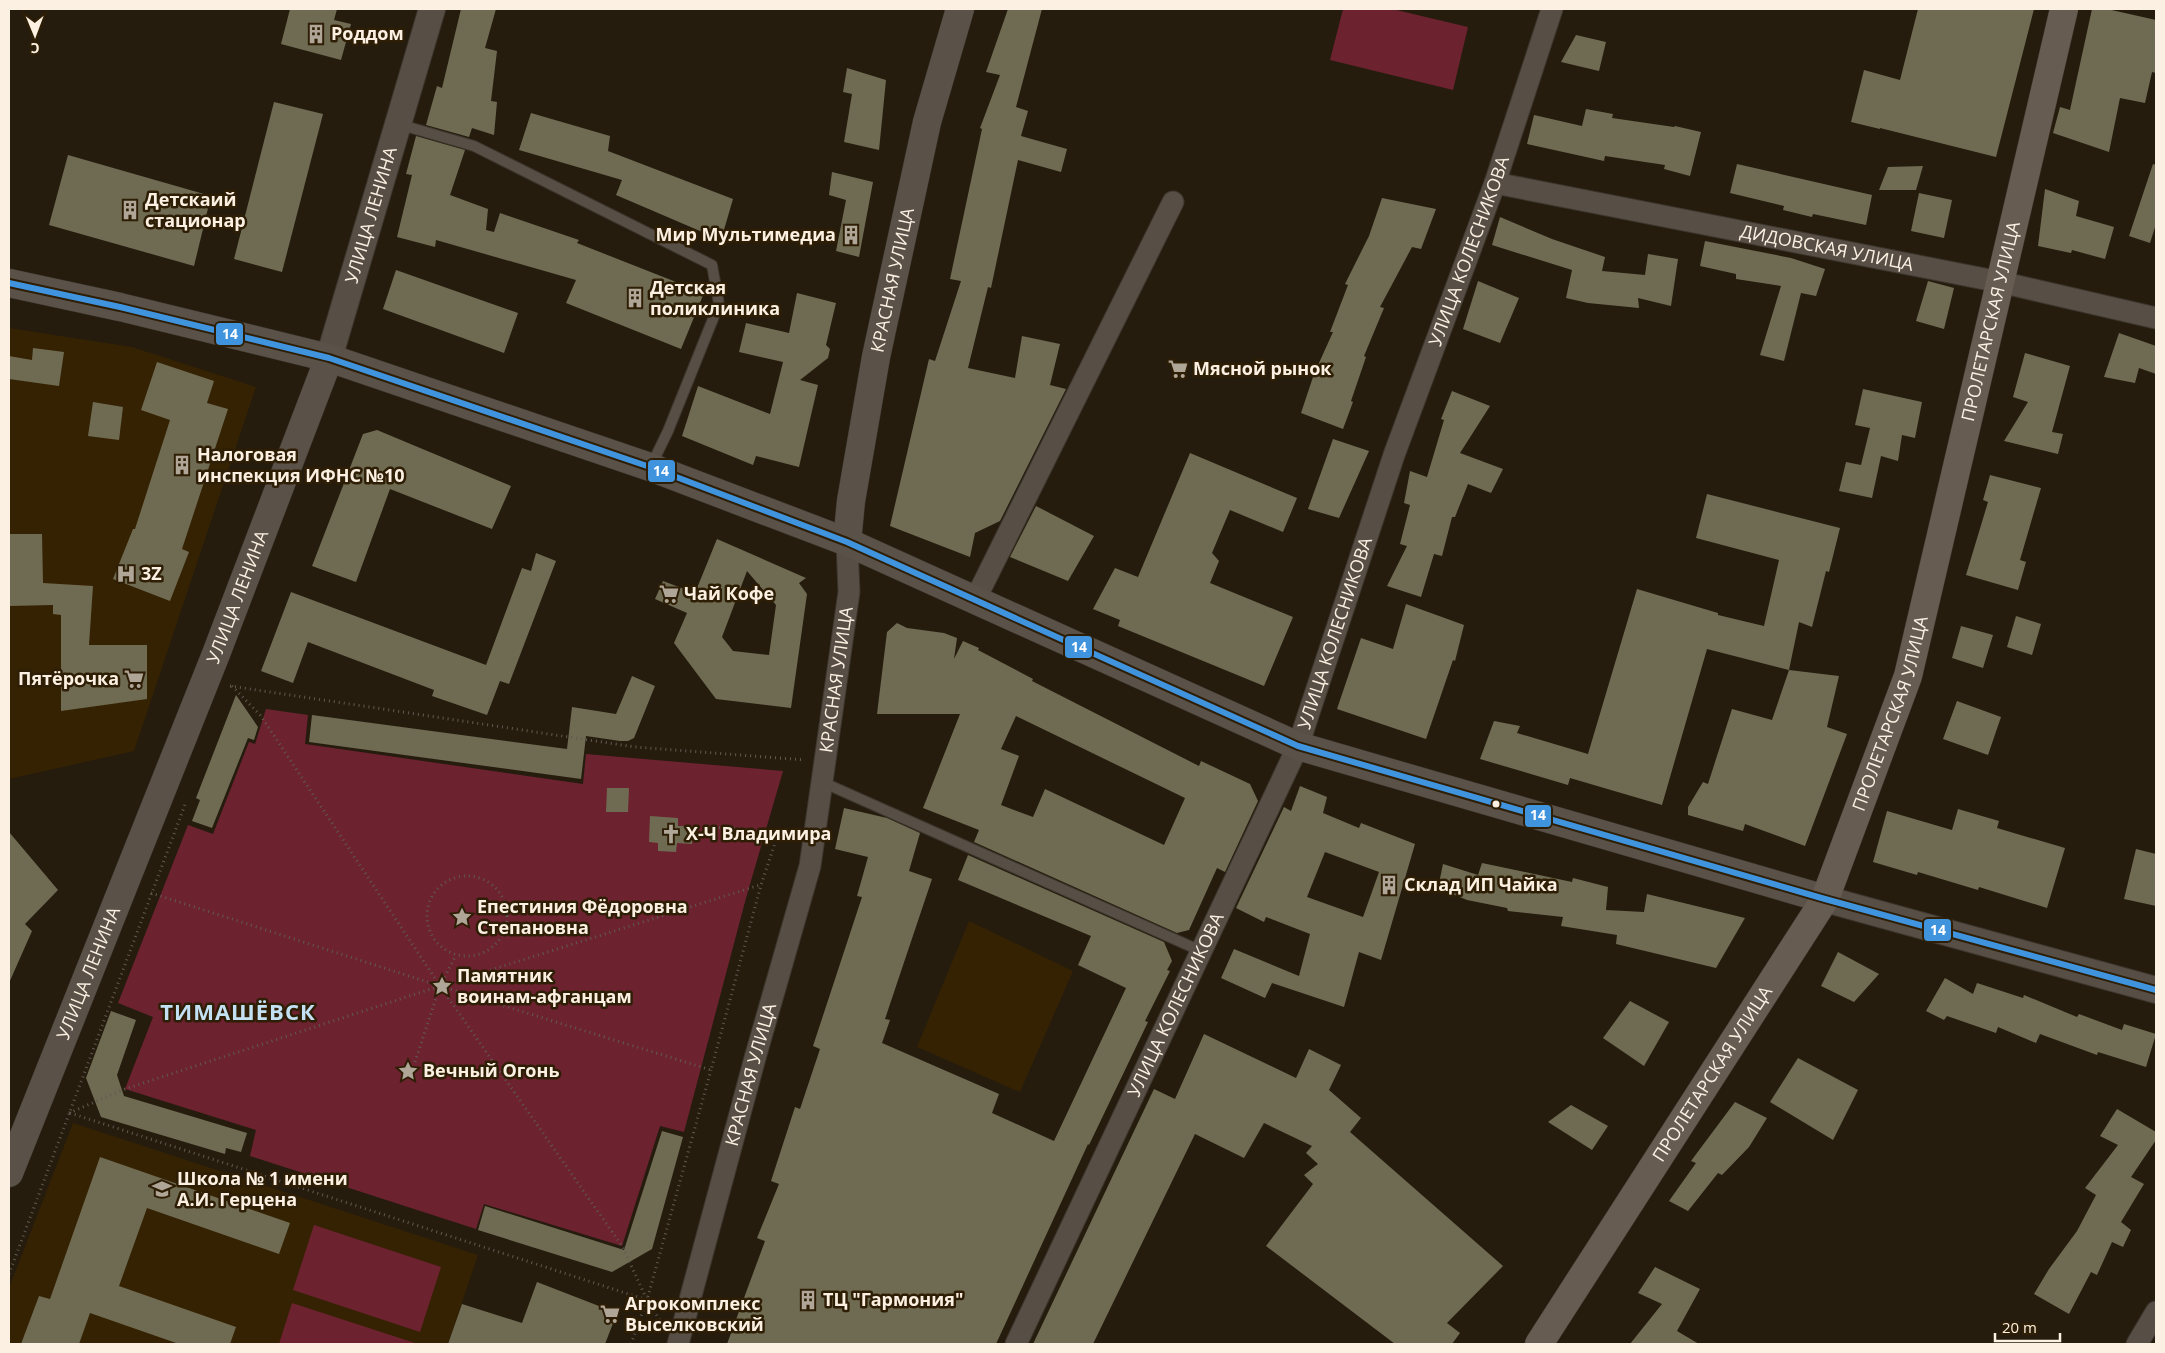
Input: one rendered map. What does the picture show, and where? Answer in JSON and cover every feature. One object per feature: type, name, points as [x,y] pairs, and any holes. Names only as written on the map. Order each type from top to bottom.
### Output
[{"type":"main road","name":"КРАСНАЯ УЛИЦА","points":[[847,542],[851,501],[876,357],[928,122],[960,9]]},
{"type":"main road","name":"ПРОЛЕТАРСКАЯ УЛИЦА","points":[[1539,1344],[1825,899],[1908,676],[2064,9]]},
{"type":"main road","points":[[9,283],[120,307],[329,358],[650,467],[847,542],[1298,746],[1825,899]]},
{"type":"main road","name":"УЛИЦА ЛЕНИНА","points":[[9,1173],[216,654],[329,358]]},
{"type":"street","name":"УЛИЦА ЛЕНИНА","points":[[329,358],[432,9]]},
{"type":"street","name":"УЛИЦА КОЛЕСНИКОВА","points":[[1016,1344],[1298,746],[1394,454],[1495,183],[1552,9]]},
{"type":"street","name":"ДИДОВСКАЯ УЛИЦА","points":[[1495,183],[2000,282],[2156,318]]},
{"type":"street","points":[[975,600],[1173,202]]},
{"type":"street","name":"КРАСНАЯ УЛИЦА","points":[[672,1337],[810,866],[849,592],[847,542]]},
{"type":"street","points":[[1825,899],[2156,990]]},
{"type":"street","points":[[2136,1344],[2156,1312]]},
{"type":"lane","points":[[398,124],[474,146],[712,265],[719,304],[668,431],[650,467]]},
{"type":"lane","points":[[824,772],[1201,951]]},
{"type":"path","points":[[216,654],[231,685],[261,716],[440,986],[622,1246],[647,1300],[672,1337]]},
{"type":"path","points":[[231,685],[636,747],[824,772]]},
{"type":"path","points":[[631,1344],[647,1300],[761,885],[779,830],[706,828]]},
{"type":"path","points":[[476,876],[490,882],[499,890],[505,901],[508,914],[507,926],[502,938],[482,954],[470,957],[456,955],[444,949],[434,939],[428,926],[426,912],[430,899],[438,888],[449,879],[476,876]]},
{"type":"path","points":[[69,1113],[125,1089],[440,986],[761,885]]},
{"type":"path","points":[[9,1274],[152,893],[440,986],[711,1070]]},
{"type":"path","points":[[415,1062],[440,986],[456,955]]},
{"type":"path","points":[[69,1113],[647,1300]]},
{"type":"shaded area","points":[[1343,9],[1392,9],[1468,27],[1453,90],[1330,60]]},
{"type":"shaded area","points":[[9,328],[132,347],[256,387],[134,751],[9,779]]},
{"type":"shaded area","points":[[266,709],[308,715],[305,744],[583,784],[586,754],[783,771],[746,898],[684,1132],[660,1126],[622,1246],[484,1204],[476,1229],[250,1156],[256,1130],[125,1089],[153,1017],[118,1003],[188,825],[213,834],[249,742],[255,744]]},
{"type":"shaded area","points":[[969,921],[1073,971],[1020,1092],[917,1047]]},
{"type":"shaded area","name":"Школа № 1 имени А.И. Герцена","points":[[73,1123],[478,1255],[448,1344],[9,1344],[9,1288]]},
{"type":"shaded area","points":[[314,1225],[441,1267],[420,1332],[293,1290]]},
{"type":"shaded area","points":[[292,1303],[418,1344],[279,1344]]},
{"type":"building","name":"Роддом","points":[[290,9],[337,9],[334,20],[351,24],[341,60],[281,44]]},
{"type":"building","points":[[461,9],[496,9],[485,48],[497,51],[491,101],[497,102],[494,135],[472,128],[469,137],[426,125],[437,86],[442,88]]},
{"type":"building","points":[[1008,9],[1042,9],[1016,107],[1028,111],[1021,136],[1067,149],[1061,172],[1018,160],[991,288],[988,287],[968,368],[1015,378],[1022,336],[1060,344],[1050,385],[1066,389],[1000,521],[975,533],[970,557],[890,526],[929,359],[935,361],[961,281],[950,279],[982,129],[980,128],[1000,75],[986,72]]},
{"type":"building","points":[[1918,9],[2034,9],[1996,157],[1851,122],[1864,70],[1900,80]]},
{"type":"building","points":[[2092,9],[2107,9],[2156,20],[2156,73],[2152,72],[2145,103],[2120,98],[2109,152],[2053,133],[2060,107],[2070,110]]},
{"type":"building","points":[[1576,35],[1606,42],[1599,71],[1561,62]]},
{"type":"building","points":[[847,68],[886,80],[879,150],[844,142],[852,94],[843,92]]},
{"type":"building","points":[[274,102],[323,114],[282,272],[234,259]]},
{"type":"building","points":[[1586,109],[1613,114],[1612,118],[1675,126],[1701,132],[1690,176],[1664,169],[1665,165],[1605,156],[1604,161],[1527,144],[1534,115],[1582,126]]},
{"type":"building","points":[[531,113],[610,136],[608,151],[733,199],[721,240],[616,195],[622,180],[519,150]]},
{"type":"building","points":[[416,136],[465,150],[450,195],[488,209],[486,230],[494,232],[500,213],[579,240],[577,243],[704,293],[681,349],[566,303],[576,280],[436,240],[435,247],[397,237],[412,175],[406,174]]},
{"type":"building","name":"Детскаий стационар","points":[[68,155],[211,196],[194,266],[49,225]]},
{"type":"building","points":[[1737,164],[1872,195],[1866,225],[1813,214],[1812,217],[1783,210],[1784,206],[1730,193]]},
{"type":"building","points":[[2153,164],[2156,165],[2156,224],[2150,243],[2129,236]]},
{"type":"building","points":[[1923,166],[1916,190],[1879,190],[1888,167]]},
{"type":"building","points":[[832,172],[873,182],[859,257],[836,251],[846,200],[829,195]]},
{"type":"building","points":[[2045,189],[2079,201],[2076,216],[2114,227],[2105,259],[2072,250],[2071,253],[2038,246]]},
{"type":"building","points":[[1919,193],[1952,200],[1944,238],[1911,231]]},
{"type":"building","points":[[1382,198],[1436,209],[1421,249],[1412,247],[1380,307],[1384,308],[1364,356],[1366,357],[1343,429],[1301,413],[1314,374],[1333,332],[1330,332],[1348,285],[1345,284],[1369,236]]},
{"type":"building","points":[[1500,217],[1552,239],[1605,257],[1602,271],[1645,275],[1648,254],[1678,259],[1671,306],[1638,298],[1639,308],[1588,303],[1566,298],[1572,270],[1492,245]]},
{"type":"building","points":[[1705,241],[1791,258],[1825,269],[1816,296],[1801,293],[1784,361],[1760,355],[1781,286],[1736,279],[1736,274],[1700,266]]},
{"type":"building","points":[[396,270],[518,313],[504,353],[383,309]]},
{"type":"building","points":[[1478,281],[1519,298],[1500,343],[1463,329]]},
{"type":"building","points":[[1928,281],[1954,288],[1944,329],[1916,321]]},
{"type":"building","points":[[797,293],[836,303],[826,345],[830,349],[828,358],[800,380],[818,385],[799,467],[756,456],[753,465],[682,436],[698,386],[770,414],[783,362],[739,352],[746,323],[789,333]]},
{"type":"building","points":[[2119,333],[2156,346],[2156,374],[2139,368],[2135,383],[2104,377]]},
{"type":"building","points":[[33,348],[64,352],[59,386],[9,379],[9,356],[32,360]]},
{"type":"building","points":[[2025,353],[2070,366],[2052,432],[2063,434],[2058,454],[2004,441],[2028,402],[2013,397]]},
{"type":"building","name":"Налоговая инспекция ИФНС №10","points":[[157,362],[214,381],[207,403],[228,409],[182,549],[189,552],[170,601],[113,579],[133,529],[135,529],[170,420],[141,410]]},
{"type":"building","points":[[1863,389],[1922,402],[1915,438],[1902,435],[1898,461],[1881,456],[1872,498],[1839,491],[1846,462],[1861,465],[1870,428],[1855,425]]},
{"type":"building","points":[[1452,391],[1490,406],[1460,453],[1503,469],[1491,493],[1468,484],[1455,517],[1452,517],[1442,556],[1434,554],[1421,597],[1387,586],[1407,546],[1400,544],[1410,505],[1404,503],[1410,471],[1427,477],[1444,420],[1441,419]]},
{"type":"building","points":[[93,402],[123,407],[119,440],[88,436]]},
{"type":"building","points":[[377,430],[511,486],[492,529],[390,489],[356,582],[312,566],[363,434]]},
{"type":"building","points":[[1333,439],[1369,451],[1339,518],[1308,509]]},
{"type":"building","points":[[1190,453],[1297,498],[1283,532],[1230,510],[1212,553],[1219,561],[1210,583],[1293,617],[1264,686],[1118,626],[1120,620],[1093,609],[1115,568],[1138,577]]},
{"type":"building","points":[[1990,475],[2041,488],[2020,560],[2026,562],[2018,590],[1966,575],[1988,502],[1983,500]]},
{"type":"building","points":[[1707,494],[1840,528],[1829,572],[1826,571],[1812,627],[1799,622],[1789,670],[1707,649],[1662,805],[1570,778],[1568,785],[1480,759],[1494,721],[1520,726],[1517,733],[1588,754],[1637,589],[1718,613],[1718,615],[1764,626],[1779,560],[1696,538]]},
{"type":"building","points":[[1036,506],[1094,536],[1068,581],[1010,557]]},
{"type":"building","points":[[9,534],[42,534],[43,583],[93,586],[89,645],[147,645],[147,699],[61,711],[61,615],[53,614],[53,605],[9,606]]},
{"type":"building","points":[[717,539],[806,578],[799,583],[807,594],[791,708],[716,699],[674,643],[687,613],[655,599],[663,581],[695,593]],"holes":[[[747,571],[776,605],[769,655],[733,651],[722,637]]]},
{"type":"building","points":[[536,553],[556,561],[509,684],[500,681],[487,715],[432,696],[434,690],[308,642],[293,683],[261,671],[291,592],[486,665],[522,568],[531,571]]},
{"type":"building","points":[[1406,604],[1464,625],[1455,661],[1453,660],[1426,739],[1337,709],[1361,638],[1393,649]]},
{"type":"building","points":[[2016,616],[2041,624],[2032,655],[2007,647]]},
{"type":"building","points":[[897,623],[907,628],[944,633],[957,638],[954,659],[963,641],[1033,679],[1032,681],[1199,766],[1201,761],[1250,784],[1258,801],[1225,872],[1217,868],[1189,930],[1177,933],[974,842],[979,830],[923,808],[960,714],[877,714],[887,632]],"holes":[[[1016,716],[1185,798],[1164,845],[1045,789],[1033,817],[1001,805],[1019,756],[1001,749]]]},
{"type":"building","points":[[1961,626],[1993,635],[1983,668],[1952,658]]},
{"type":"building","points":[[1789,670],[1839,676],[1827,727],[1847,734],[1805,846],[1745,824],[1743,831],[1688,815],[1688,807],[1703,782],[1708,784],[1732,709],[1772,720]]},
{"type":"building","points":[[632,676],[655,686],[634,738],[628,741],[620,741],[586,736],[581,779],[309,742],[312,715],[567,749],[572,707],[616,714]]},
{"type":"building","points":[[236,695],[258,727],[254,740],[248,738],[212,828],[192,821],[200,800],[196,798]]},
{"type":"building","points":[[1957,701],[2001,717],[1988,755],[1943,739]]},
{"type":"building","points":[[1300,786],[1327,797],[1323,813],[1359,828],[1361,823],[1415,844],[1381,960],[1359,952],[1344,1007],[1272,983],[1265,998],[1221,978],[1234,949],[1299,976],[1310,934],[1266,917],[1264,922],[1236,908],[1284,807],[1291,811]],"holes":[[[1325,852],[1379,872],[1363,917],[1307,897]]]},
{"type":"building","points":[[607,788],[629,788],[628,812],[606,812]]},
{"type":"building","points":[[844,808],[887,818],[920,833],[909,871],[932,879],[885,1019],[890,1020],[882,1043],[999,1094],[992,1113],[1054,1141],[1126,988],[1078,965],[1091,936],[958,880],[968,855],[1164,942],[1172,961],[1167,970],[1170,971],[1145,1021],[1148,1022],[1088,1144],[996,1344],[727,1344],[765,1241],[757,1238],[779,1184],[771,1181],[795,1107],[800,1109],[820,1049],[813,1046],[862,897],[857,896],[868,857],[835,849]]},
{"type":"building","points":[[1958,809],[1999,821],[1997,828],[2065,848],[2047,908],[1979,887],[1978,890],[1918,872],[1917,875],[1873,862],[1887,811],[1952,830]]},
{"type":"building","name":"Х-Ч Владимира","points":[[650,816],[678,818],[678,826],[693,826],[692,844],[677,843],[676,852],[658,851],[658,843],[649,842]]},
{"type":"building","points":[[9,832],[58,890],[25,924],[32,931],[9,983]]},
{"type":"building","points":[[2136,849],[2156,854],[2156,906],[2124,899]]},
{"type":"building","points":[[1482,863],[1572,882],[1573,878],[1608,887],[1606,910],[1644,912],[1647,894],[1745,918],[1716,968],[1616,944],[1617,935],[1561,926],[1563,917],[1508,911],[1507,908],[1467,900],[1438,888],[1443,864],[1478,875]]},
{"type":"building","points":[[1838,952],[1879,974],[1854,1002],[1821,986]]},
{"type":"building","points":[[1945,978],[1973,994],[1977,983],[2023,998],[2024,995],[2077,1017],[2079,1014],[2122,1030],[2124,1024],[2156,1034],[2146,1067],[2098,1052],[2097,1055],[2040,1034],[2036,1043],[1998,1027],[1996,1033],[1947,1016],[1944,1020],[1926,1011]]},
{"type":"building","points":[[1630,1001],[1669,1022],[1644,1066],[1603,1038]]},
{"type":"building","points":[[111,1011],[136,1020],[117,1075],[124,1096],[247,1133],[241,1152],[226,1148],[225,1154],[101,1117],[86,1078]]},
{"type":"building","points":[[1204,1034],[1296,1078],[1309,1049],[1341,1065],[1329,1090],[1361,1118],[1350,1132],[1503,1266],[1447,1323],[1460,1333],[1452,1344],[1395,1344],[1266,1246],[1313,1184],[1304,1175],[1318,1164],[1306,1153],[1312,1146],[1264,1123],[1244,1158],[1195,1134],[1093,1344],[1033,1344],[1154,1089],[1175,1099]]},
{"type":"building","points":[[1798,1058],[1858,1090],[1833,1140],[1770,1102]]},
{"type":"building","points":[[1735,1102],[1767,1118],[1749,1147],[1722,1175],[1718,1173],[1688,1211],[1669,1201],[1696,1163],[1691,1161]]},
{"type":"building","points":[[1571,1105],[1608,1126],[1592,1150],[1548,1122]]},
{"type":"building","points":[[2117,1109],[2156,1132],[2156,1140],[2131,1177],[2144,1184],[2121,1222],[2131,1230],[2123,1247],[2112,1242],[2097,1275],[2091,1272],[2069,1314],[2034,1294],[2049,1269],[2077,1231],[2096,1195],[2085,1188],[2118,1145],[2100,1136]]},
{"type":"building","points":[[662,1131],[683,1137],[652,1249],[612,1272],[478,1230],[485,1206],[624,1250]]},
{"type":"building","points":[[100,1157],[290,1223],[279,1254],[147,1208],[119,1286],[236,1327],[230,1344],[179,1344],[90,1313],[79,1344],[21,1344],[39,1296],[50,1299]]},
{"type":"building","points":[[1655,1267],[1700,1289],[1677,1331],[1699,1344],[1630,1344],[1662,1304],[1638,1293]]},
{"type":"building","points":[[537,1282],[617,1313],[605,1344],[448,1344],[462,1304],[522,1323]]},
{"type":"transit line","name":"14","points":[[9,283],[120,307],[329,358],[650,467],[847,542],[1298,746],[1825,899],[2156,990]]},
{"type":"place","name":"Роддом","points":[[316,34]]},
{"type":"place","name":"Детскаий стационар","points":[[130,210]]},
{"type":"place","name":"Мир Мультимедиа","points":[[851,235]]},
{"type":"place","name":"Детская поликлиника","points":[[635,298]]},
{"type":"place","name":"Мясной рынок","points":[[1178,369]]},
{"type":"place","name":"Налоговая инспекция ИФНС №10","points":[[182,465]]},
{"type":"place","name":"3Z","points":[[126,574]]},
{"type":"place","name":"Чай Кофе","points":[[669,594]]},
{"type":"place","name":"Пятёрочка","points":[[134,679]]},
{"type":"place","name":"Х-Ч Владимира","points":[[671,834]]},
{"type":"place","name":"Склад ИП Чайка","points":[[1389,885]]},
{"type":"place","name":"Епестиния Фёдоровна Степановна","points":[[462,917]]},
{"type":"place","name":"Памятник воинам-афганцам","points":[[442,986]]},
{"type":"place","name":"Вечный Огонь","points":[[408,1071]]},
{"type":"place","name":"Школа № 1 имени А.И. Герцена","points":[[162,1189]]},
{"type":"place","name":"ТЦ \"Гармония\"","points":[[808,1300]]},
{"type":"place","name":"Агрокомплекс Выселковский","points":[[610,1314]]},
{"type":"district","name":"ТИМАШЁВСК","points":[[238,1012]]}]
